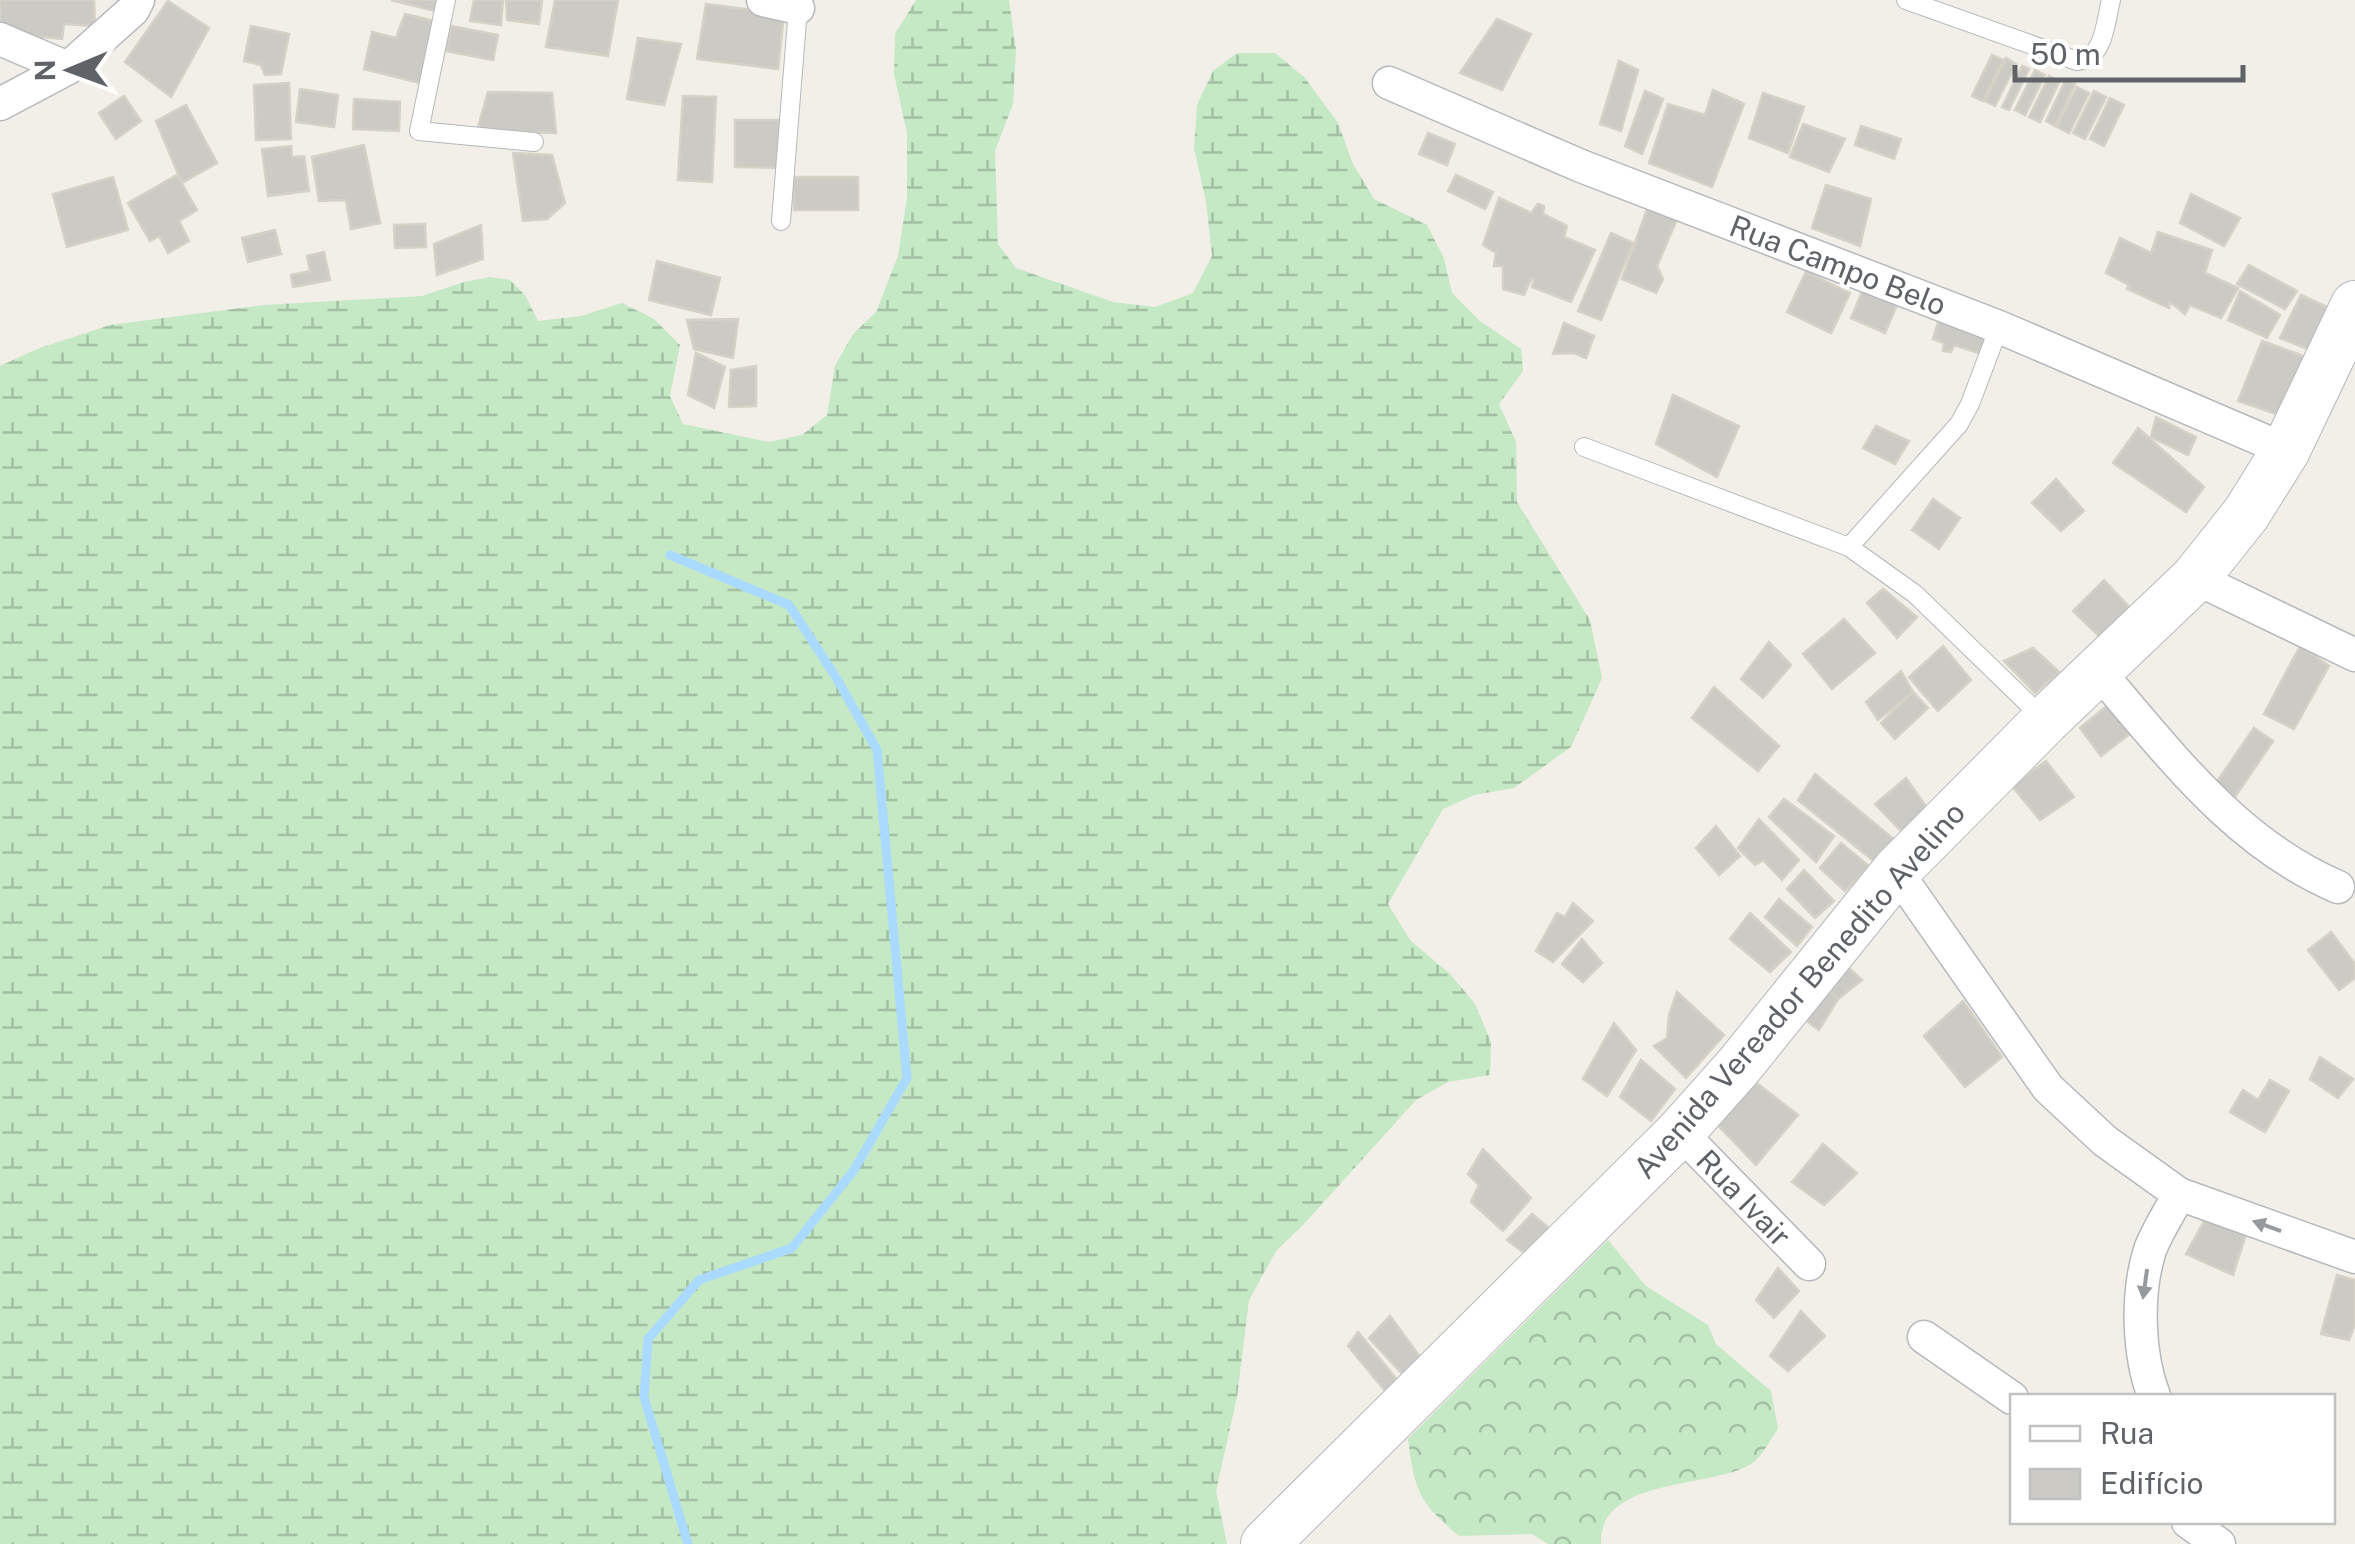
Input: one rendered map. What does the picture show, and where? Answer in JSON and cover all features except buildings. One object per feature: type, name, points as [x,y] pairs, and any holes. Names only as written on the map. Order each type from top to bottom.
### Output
[{"type":"main road","name":"Avenida Vereador Benedito Avelino","points":[[1265,1544],[1680,1132],[1738,1067],[1896,871],[2045,720],[2195,578],[2246,514],[2344,363],[2355,304]]},
{"type":"street","points":[[0,104],[68,68],[133,10],[138,0]]},
{"type":"street","points":[[763,0],[798,8]]},
{"type":"street","points":[[0,39],[68,68]]},
{"type":"street","name":"Rua Campo Belo","points":[[1389,83],[1582,166],[1998,326],[2286,450]]},
{"type":"street","points":[[2195,578],[2355,655]]},
{"type":"street","points":[[2099,672],[2227,817],[2302,872],[2338,887]]},
{"type":"street","points":[[1896,871],[2048,1088],[2105,1141],[2179,1194],[2355,1256]]},
{"type":"street","name":"Rua Ivair","points":[[1680,1132],[1809,1264]]},
{"type":"street","points":[[2154,1394],[2142,1343],[2142,1296],[2150,1250],[2179,1194]]},
{"type":"street","points":[[1924,1337],[2010,1397]]},
{"type":"street","points":[[2191,1524],[2219,1544]]},
{"type":"lane","points":[[446,0],[419,131],[534,142]]},
{"type":"lane","points":[[1906,0],[2077,62],[2092,58],[2098,49],[2111,0]]},
{"type":"lane","points":[[780,221],[798,8]]},
{"type":"lane","points":[[1849,547],[1959,424],[1998,326]]},
{"type":"lane","points":[[1584,447],[1849,547],[1915,594],[2045,720]]},
{"type":"green space","points":[[916,0],[1009,0],[1016,50],[1013,104],[995,151],[998,244],[1016,268],[1113,302],[1155,307],[1193,293],[1212,256],[1194,148],[1197,105],[1213,71],[1237,53],[1275,53],[1305,78],[1338,123],[1353,164],[1374,199],[1427,225],[1444,258],[1452,293],[1480,321],[1521,349],[1523,371],[1499,404],[1516,442],[1517,502],[1590,620],[1602,678],[1571,747],[1514,788],[1474,795],[1443,809],[1388,904],[1410,940],[1450,974],[1475,1004],[1491,1042],[1490,1075],[1448,1082],[1416,1100],[1276,1251],[1249,1300],[1237,1397],[1216,1491],[1227,1544],[0,1544],[0,366],[37,349],[110,325],[264,305],[422,296],[490,277],[510,280],[525,295],[538,321],[581,316],[622,303],[654,319],[680,345],[670,396],[683,424],[769,442],[802,435],[827,415],[835,366],[853,334],[876,312],[898,256],[907,198],[907,133],[894,74],[895,34]]},
{"type":"green space","points":[[1608,1240],[1646,1286],[1708,1325],[1716,1344],[1771,1391],[1778,1429],[1758,1458],[1738,1470],[1664,1487],[1619,1506],[1605,1522],[1601,1544],[1548,1544],[1532,1534],[1459,1536],[1435,1514],[1421,1494],[1408,1439]]},
{"type":"waterway","points":[[670,555],[789,605],[877,750],[907,1078],[854,1170],[792,1248],[699,1280],[648,1339],[644,1397],[688,1544]]}]
